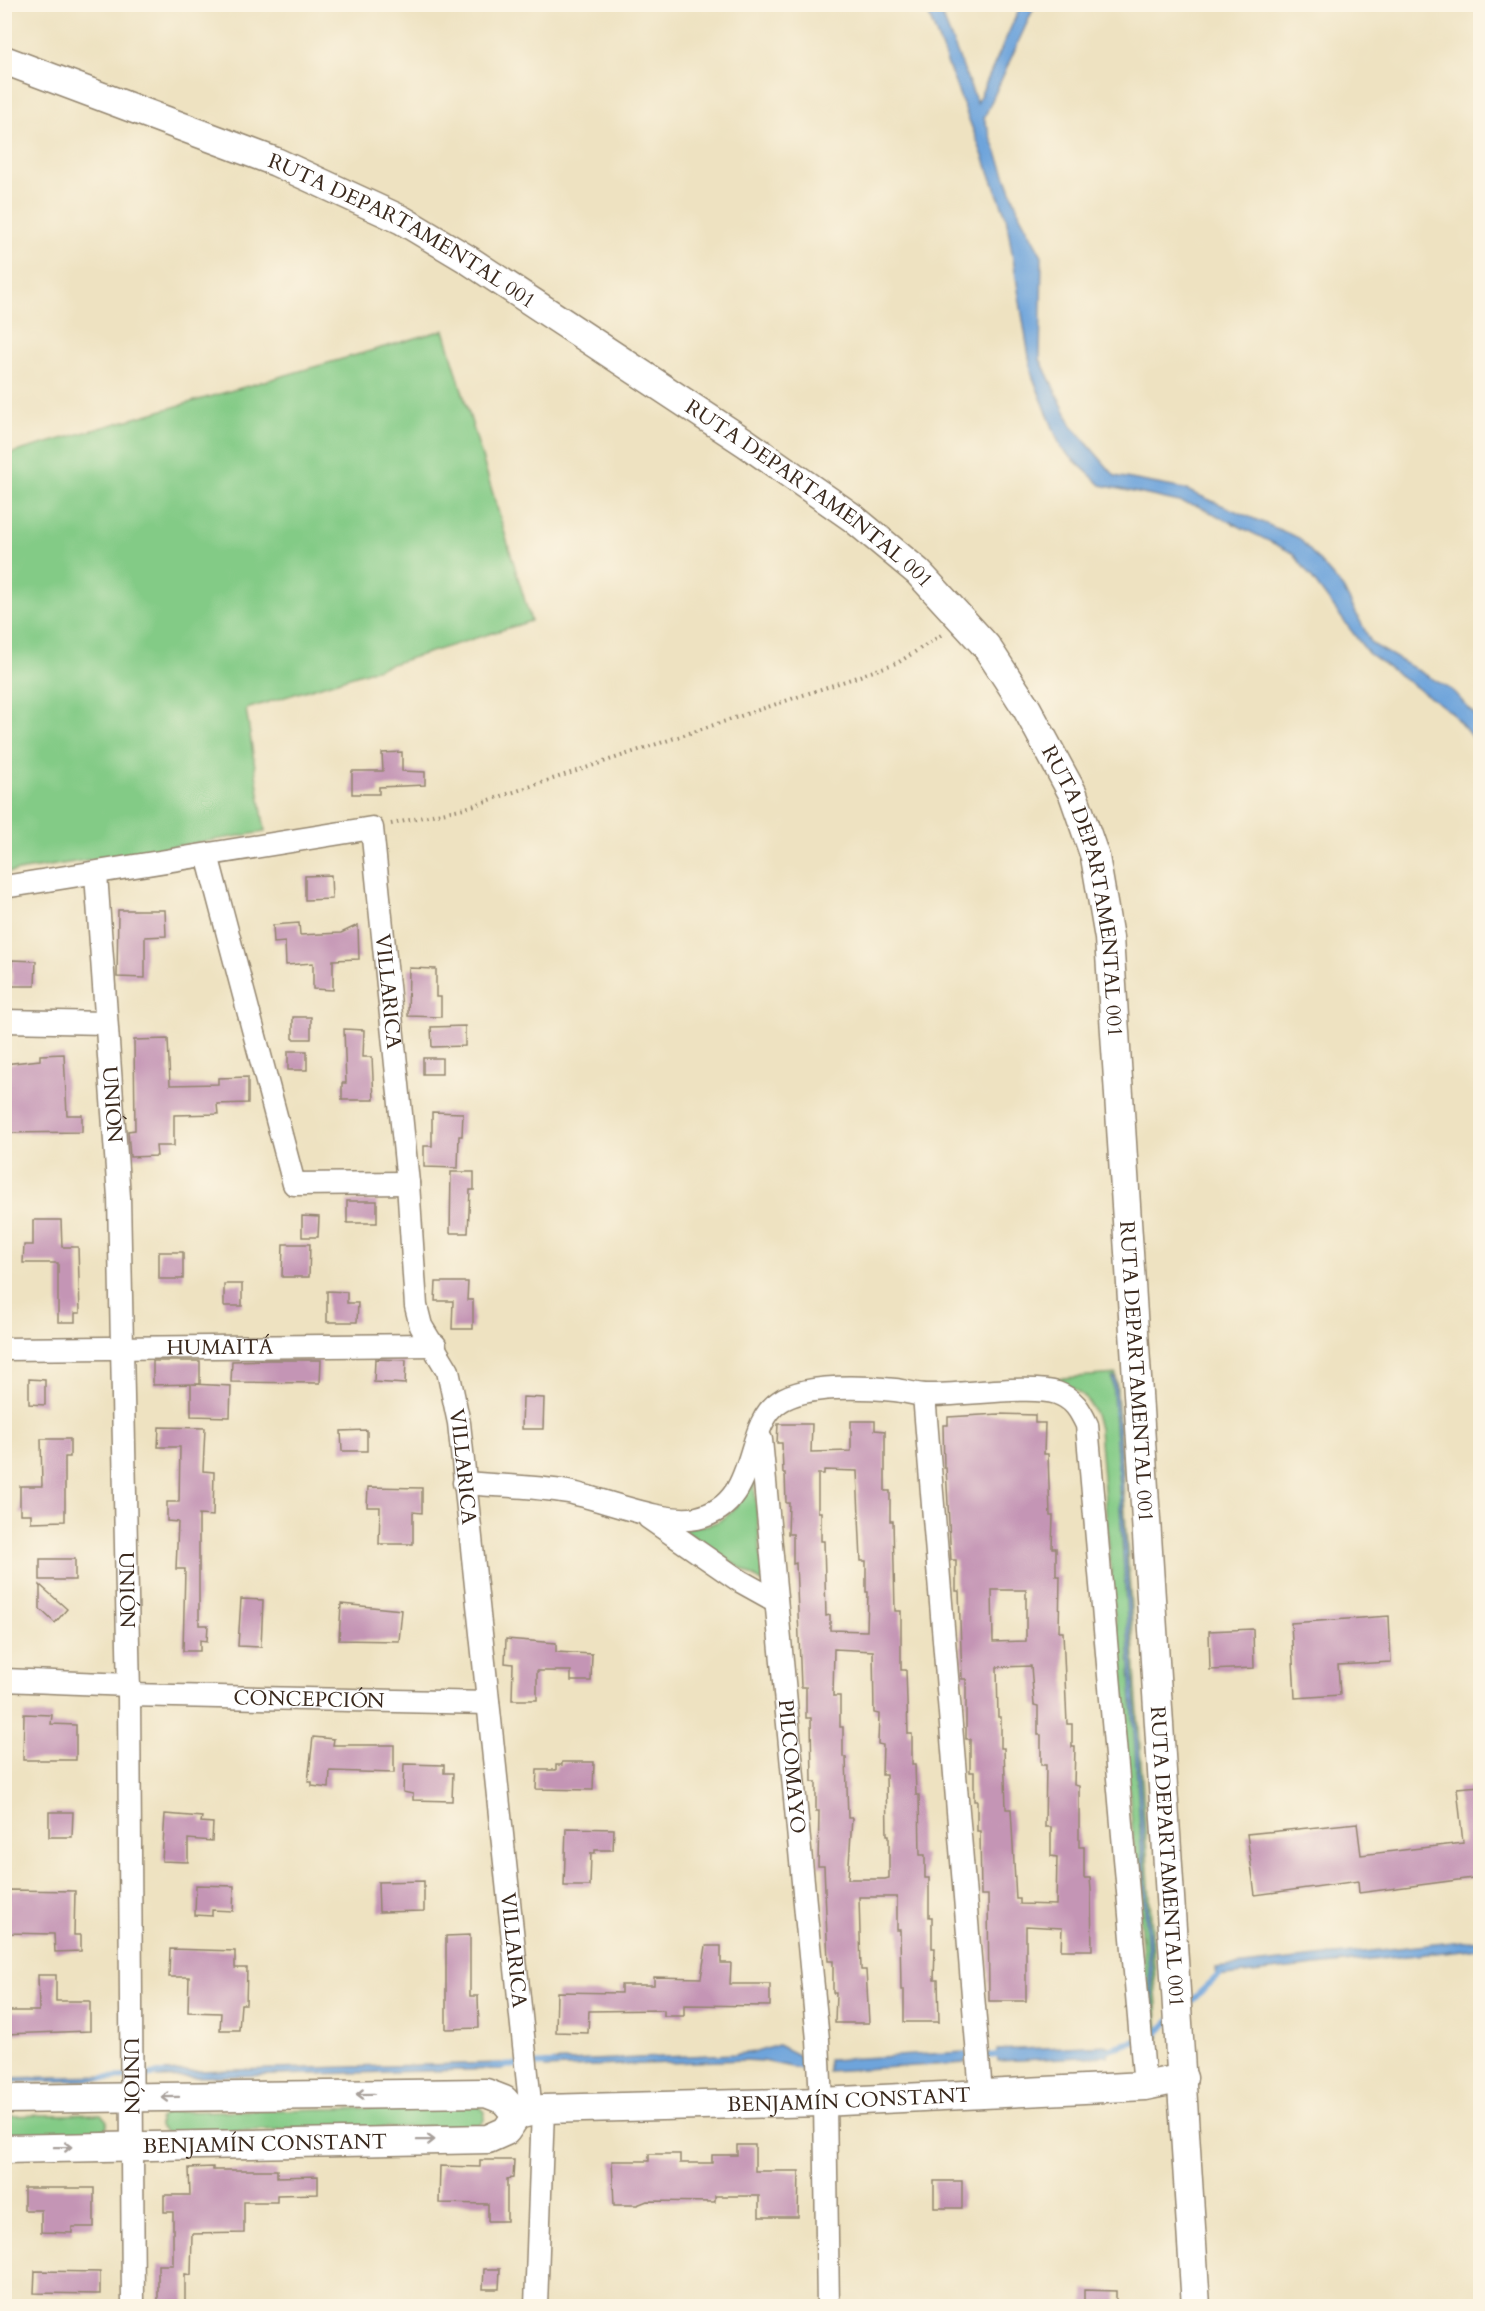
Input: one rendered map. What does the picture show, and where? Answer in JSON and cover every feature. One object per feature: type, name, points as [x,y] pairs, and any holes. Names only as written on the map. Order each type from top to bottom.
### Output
[{"type":"street","name":"RUTA DEPARTAMENTAL 001","points":[[4,60],[276,162],[402,220],[467,259],[736,436],[853,518],[918,572],[986,646],[1027,709],[1073,794],[1095,857],[1109,938],[1196,2307]]},
{"type":"street","points":[[4,887],[372,828]]},
{"type":"street","name":"VILLARICA","points":[[372,828],[408,1183],[416,1306],[421,1326],[435,1345],[448,1371],[459,1424],[526,2065],[530,2112],[536,2307]]},
{"type":"street","points":[[207,855],[294,1184],[408,1183]]},
{"type":"street","name":"UNIÓN","points":[[96,874],[119,1197],[129,1690],[133,2307]]},
{"type":"street","points":[[4,1021],[106,1023]]},
{"type":"street","name":"HUMAITÁ","points":[[4,1349],[435,1345]]},
{"type":"street","points":[[464,1483],[566,1492],[675,1520],[694,1519],[711,1514],[732,1497],[747,1470],[760,1432],[772,1407],[780,1400],[805,1393],[855,1388],[924,1395],[1038,1391],[1057,1393],[1078,1405],[1087,1425],[1145,2086]]},
{"type":"street","points":[[924,1395],[981,2093]]},
{"type":"street","name":"PILCOMAYO","points":[[760,1432],[823,2102],[828,2307]]},
{"type":"street","points":[[639,1510],[710,1561],[776,1601]]},
{"type":"street","name":"CONCEPCIÓN","points":[[4,1680],[129,1690],[488,1703]]},
{"type":"street","name":"BENJAMÍN CONSTANT","points":[[4,2149],[488,2139],[506,2131],[530,2112],[823,2102],[1145,2086],[1183,2078]]},
{"type":"street","points":[[4,2099],[132,2083],[486,2093],[530,2112]]},
{"type":"path","points":[[372,828],[469,807],[857,677],[899,662],[963,621]]},
{"type":"green space","points":[[444,330],[531,621],[246,709],[265,832],[5,873],[5,455]]},
{"type":"green space","points":[[1116,1374],[1159,2038],[1153,2042],[1150,2038],[1099,1429],[1093,1410],[1083,1396],[1069,1386],[1050,1379]]},
{"type":"green space","points":[[754,1480],[762,1582],[675,1525],[704,1525],[723,1519],[738,1504]]},
{"type":"green space","points":[[479,2106],[485,2112],[484,2120],[478,2126],[165,2132],[159,2126],[159,2119],[167,2112]]},
{"type":"green space","points":[[101,2114],[107,2121],[107,2127],[100,2133],[5,2135],[4,2116]]},
{"type":"water","points":[[925,5],[938,5],[977,103],[1021,5],[1035,5],[984,118],[1020,215],[1042,256],[1040,359],[1072,426],[1115,476],[1184,489],[1299,538],[1343,588],[1372,644],[1452,690],[1480,721],[1480,747],[1451,712],[1368,653],[1293,553],[1198,506],[1101,485],[1061,448],[1032,375],[1006,216]]},
{"type":"water","points":[[1112,1377],[1115,1377],[1156,2039],[1153,2039]]},
{"type":"water","points":[[1480,1939],[1480,1948],[1217,1977],[1216,1968]]},
{"type":"water","points":[[778,2045],[808,2060],[806,2070],[763,2061],[743,2060],[545,2068],[545,2062],[736,2054],[756,2052]]},
{"type":"water","points":[[1108,2045],[1108,2056],[998,2061],[997,2050]]},
{"type":"water","points":[[965,2052],[966,2063],[828,2071],[828,2060]]},
{"type":"water","points":[[502,2063],[502,2069],[157,2078],[157,2072]]},
{"type":"water","points":[[111,2076],[111,2080],[5,2082],[5,2078]]},
{"type":"building","points":[[402,752],[402,771],[425,772],[425,785],[379,787],[379,794],[352,794],[352,771],[383,771],[382,753]]},
{"type":"building","points":[[331,875],[332,899],[305,900],[305,876]]},
{"type":"building","points":[[118,910],[165,910],[166,936],[145,937],[145,978],[117,977]]},
{"type":"building","points":[[299,923],[300,935],[341,933],[358,925],[359,959],[333,960],[333,990],[313,989],[313,963],[286,965],[285,942],[274,943],[273,925]]},
{"type":"building","points":[[12,960],[36,961],[35,986],[12,986]]},
{"type":"building","points":[[409,968],[436,969],[436,997],[441,997],[441,1017],[408,1016]]},
{"type":"building","points":[[293,1017],[311,1017],[311,1039],[293,1039]]},
{"type":"building","points":[[465,1026],[465,1046],[432,1047],[431,1027]]},
{"type":"building","points":[[344,1029],[364,1030],[363,1057],[372,1057],[374,1100],[342,1100],[342,1083],[346,1083]]},
{"type":"building","points":[[168,1039],[170,1085],[218,1084],[218,1078],[248,1077],[248,1103],[217,1104],[218,1114],[174,1115],[174,1146],[156,1146],[157,1156],[130,1157],[128,1131],[135,1130],[134,1040]]},
{"type":"building","points":[[288,1051],[307,1051],[307,1070],[288,1070]]},
{"type":"building","points":[[64,1054],[67,1115],[82,1115],[82,1132],[8,1133],[4,1064],[40,1060],[40,1055]]},
{"type":"building","points":[[423,1058],[442,1058],[442,1074],[423,1074]]},
{"type":"building","points":[[432,1112],[463,1113],[462,1136],[459,1136],[458,1168],[424,1167],[424,1146],[432,1146]]},
{"type":"building","points":[[451,1172],[474,1172],[474,1190],[470,1190],[468,1233],[450,1233]]},
{"type":"building","points":[[347,1201],[377,1201],[377,1223],[347,1223]]},
{"type":"building","points":[[302,1216],[319,1217],[318,1237],[302,1237]]},
{"type":"building","points":[[33,1220],[61,1220],[62,1247],[78,1247],[80,1313],[75,1313],[75,1322],[58,1322],[58,1263],[23,1263],[24,1245],[33,1245]]},
{"type":"building","points":[[283,1244],[310,1244],[309,1277],[282,1277]]},
{"type":"building","points":[[159,1252],[183,1252],[183,1279],[159,1279]]},
{"type":"building","points":[[436,1282],[468,1282],[467,1300],[473,1300],[473,1329],[452,1329],[453,1301],[435,1301]]},
{"type":"building","points":[[224,1284],[242,1284],[242,1306],[224,1306]]},
{"type":"building","points":[[327,1291],[347,1292],[347,1303],[358,1303],[357,1322],[327,1322]]},
{"type":"building","points":[[375,1359],[406,1360],[405,1384],[374,1382]]},
{"type":"building","points":[[321,1360],[320,1383],[231,1382],[232,1361]]},
{"type":"building","points":[[153,1361],[200,1361],[200,1384],[192,1384],[231,1386],[230,1417],[191,1416],[191,1384],[153,1385]]},
{"type":"building","points":[[29,1379],[45,1380],[45,1405],[29,1404]]},
{"type":"building","points":[[523,1397],[544,1398],[543,1429],[522,1429]]},
{"type":"building","points":[[999,1414],[1035,1415],[1035,1423],[1045,1423],[1044,1454],[1048,1454],[1050,1516],[1053,1516],[1052,1548],[1056,1548],[1056,1576],[1060,1576],[1059,1632],[1063,1632],[1067,1724],[1072,1724],[1072,1747],[1075,1747],[1074,1785],[1079,1786],[1079,1847],[1084,1847],[1084,1878],[1090,1878],[1092,1950],[1061,1950],[1062,1928],[1026,1926],[1026,2001],[989,2001],[988,1895],[981,1895],[980,1831],[977,1831],[974,1772],[970,1772],[970,1739],[966,1739],[966,1679],[962,1679],[959,1591],[956,1591],[956,1560],[951,1560],[946,1468],[944,1468],[943,1425],[948,1425],[948,1417]],"holes":[[[992,1590],[1026,1590],[1026,1641],[993,1642]],[[1031,1666],[1034,1705],[1038,1706],[1038,1735],[1041,1735],[1041,1765],[1046,1765],[1045,1827],[1051,1827],[1051,1856],[1057,1857],[1056,1905],[1020,1904],[1020,1899],[1016,1899],[1011,1809],[1006,1809],[1004,1748],[1001,1748],[1001,1717],[998,1717],[997,1667]]]},
{"type":"building","points":[[851,1421],[875,1421],[875,1430],[885,1431],[885,1491],[890,1491],[890,1521],[893,1521],[895,1611],[901,1611],[901,1670],[906,1670],[908,1734],[912,1734],[912,1764],[915,1764],[916,1795],[919,1795],[920,1855],[925,1855],[925,1878],[929,1878],[929,1917],[932,1917],[932,1948],[935,1948],[934,1980],[938,1980],[939,2022],[904,2022],[900,1930],[897,1930],[897,1897],[859,1897],[861,1970],[866,1970],[869,2023],[835,2023],[836,1993],[833,1993],[833,1961],[828,1961],[824,1866],[818,1866],[819,1811],[816,1811],[816,1782],[812,1782],[811,1718],[806,1718],[806,1687],[801,1687],[796,1563],[793,1564],[793,1534],[788,1534],[789,1503],[786,1503],[782,1443],[777,1443],[778,1424],[812,1424],[811,1452],[851,1451]],"holes":[[[824,1470],[857,1471],[861,1561],[866,1561],[866,1592],[868,1592],[867,1631],[830,1630],[830,1615],[826,1616],[824,1541],[821,1541],[821,1512],[818,1512],[818,1474],[824,1474]],[[834,1649],[873,1651],[874,1713],[879,1714],[878,1744],[883,1745],[882,1775],[886,1775],[889,1878],[885,1879],[848,1879],[852,1818],[848,1818],[846,1757],[843,1757],[843,1727],[840,1727],[840,1696],[833,1696]]]},
{"type":"building","points":[[159,1427],[205,1428],[203,1471],[214,1472],[213,1516],[199,1515],[199,1625],[208,1625],[207,1641],[200,1640],[200,1651],[183,1651],[185,1569],[176,1569],[178,1522],[167,1521],[167,1502],[179,1502],[180,1447],[158,1447]]},
{"type":"building","points":[[367,1430],[367,1451],[342,1451],[341,1431]]},
{"type":"building","points":[[41,1439],[70,1439],[70,1457],[65,1457],[65,1521],[31,1522],[31,1514],[20,1514],[20,1486],[42,1486]]},
{"type":"building","points":[[368,1487],[422,1488],[422,1513],[413,1512],[413,1544],[379,1544],[380,1507],[367,1507]]},
{"type":"building","points":[[40,1559],[75,1559],[75,1580],[40,1580]]},
{"type":"building","points":[[40,1585],[67,1609],[55,1623],[40,1609]]},
{"type":"building","points":[[241,1599],[263,1600],[261,1647],[238,1646]]},
{"type":"building","points":[[341,1604],[402,1610],[399,1641],[339,1640]]},
{"type":"building","points":[[1389,1616],[1391,1662],[1338,1665],[1340,1695],[1295,1698],[1291,1623]]},
{"type":"building","points":[[1253,1629],[1254,1668],[1210,1670],[1209,1631]]},
{"type":"building","points":[[506,1639],[556,1643],[556,1652],[592,1654],[591,1681],[571,1681],[571,1671],[537,1671],[537,1700],[512,1700],[513,1664],[505,1663]]},
{"type":"building","points":[[24,1714],[52,1715],[51,1724],[76,1725],[76,1760],[23,1760]]},
{"type":"building","points":[[313,1737],[334,1739],[333,1745],[394,1745],[394,1773],[330,1771],[329,1788],[312,1786],[312,1782],[308,1782]]},
{"type":"building","points":[[562,1762],[594,1762],[593,1790],[536,1789],[537,1770],[556,1770],[556,1765],[562,1765]]},
{"type":"building","points":[[404,1764],[444,1765],[444,1773],[453,1773],[452,1801],[413,1800],[413,1794],[403,1792]]},
{"type":"building","points":[[1480,1786],[1480,1877],[1359,1893],[1358,1881],[1255,1895],[1247,1834],[1357,1823],[1361,1855],[1463,1843],[1457,1788]]},
{"type":"building","points":[[49,1812],[73,1812],[72,1837],[49,1837]]},
{"type":"building","points":[[165,1814],[202,1817],[201,1822],[213,1823],[212,1841],[188,1839],[188,1862],[162,1861]]},
{"type":"building","points":[[566,1828],[614,1829],[613,1850],[595,1850],[595,1853],[591,1853],[590,1886],[564,1886]]},
{"type":"building","points":[[424,1881],[424,1911],[379,1912],[378,1882]]},
{"type":"building","points":[[196,1885],[234,1886],[233,1911],[212,1910],[212,1916],[195,1915]]},
{"type":"building","points":[[9,1890],[75,1891],[74,1935],[81,1935],[81,1951],[55,1952],[54,1934],[8,1933]]},
{"type":"building","points":[[470,1935],[470,1996],[478,1996],[479,2028],[446,2029],[446,1936]]},
{"type":"building","points":[[706,1946],[721,1946],[721,1963],[731,1963],[730,1984],[770,1984],[770,2006],[684,2005],[684,2016],[664,2016],[664,2010],[589,2011],[588,2033],[556,2032],[557,1992],[621,1993],[621,1985],[654,1985],[654,1977],[701,1978]]},
{"type":"building","points":[[170,1949],[235,1951],[235,1968],[247,1968],[246,2004],[241,2004],[239,2030],[220,2030],[221,2013],[188,2012],[189,1977],[169,1977]]},
{"type":"building","points":[[38,1975],[56,1975],[56,2001],[90,2001],[90,2031],[4,2034],[4,2011],[39,2011]]},
{"type":"building","points":[[737,2145],[755,2145],[755,2171],[799,2171],[798,2217],[759,2217],[759,2196],[715,2196],[715,2202],[647,2201],[637,2205],[614,2205],[612,2161],[649,2161],[649,2154],[680,2154],[680,2163],[712,2163],[712,2155],[737,2155]]},
{"type":"building","points":[[480,2160],[514,2160],[513,2178],[507,2179],[507,2221],[488,2221],[488,2204],[439,2203],[440,2166],[480,2167]]},
{"type":"building","points":[[213,2167],[213,2170],[277,2170],[277,2177],[318,2176],[318,2194],[277,2195],[277,2202],[244,2202],[244,2233],[192,2234],[191,2275],[185,2274],[185,2307],[158,2307],[158,2265],[173,2265],[173,2212],[164,2212],[164,2195],[190,2195],[189,2168]]},
{"type":"building","points":[[934,2181],[962,2181],[962,2208],[934,2208]]},
{"type":"building","points":[[24,2188],[94,2188],[94,2227],[72,2227],[72,2233],[41,2232],[41,2210],[24,2210]]},
{"type":"building","points":[[484,2269],[500,2269],[499,2289],[483,2289]]},
{"type":"building","points":[[35,2271],[100,2272],[100,2294],[34,2293]]},
{"type":"building","points":[[1084,2290],[1116,2291],[1116,2307],[1084,2307]]},
{"type":"waterway","points":[[1186,2006],[1222,1972]]},
{"type":"waterway","points":[[1101,2051],[1154,2036],[1170,2021]]},
{"type":"waterway","points":[[957,2057],[1004,2055]]},
{"type":"waterway","points":[[494,2066],[553,2064]]},
{"type":"waterway","points":[[137,2076],[163,2074]]},
{"type":"waterway","points":[[104,2078],[127,2077]]}]
